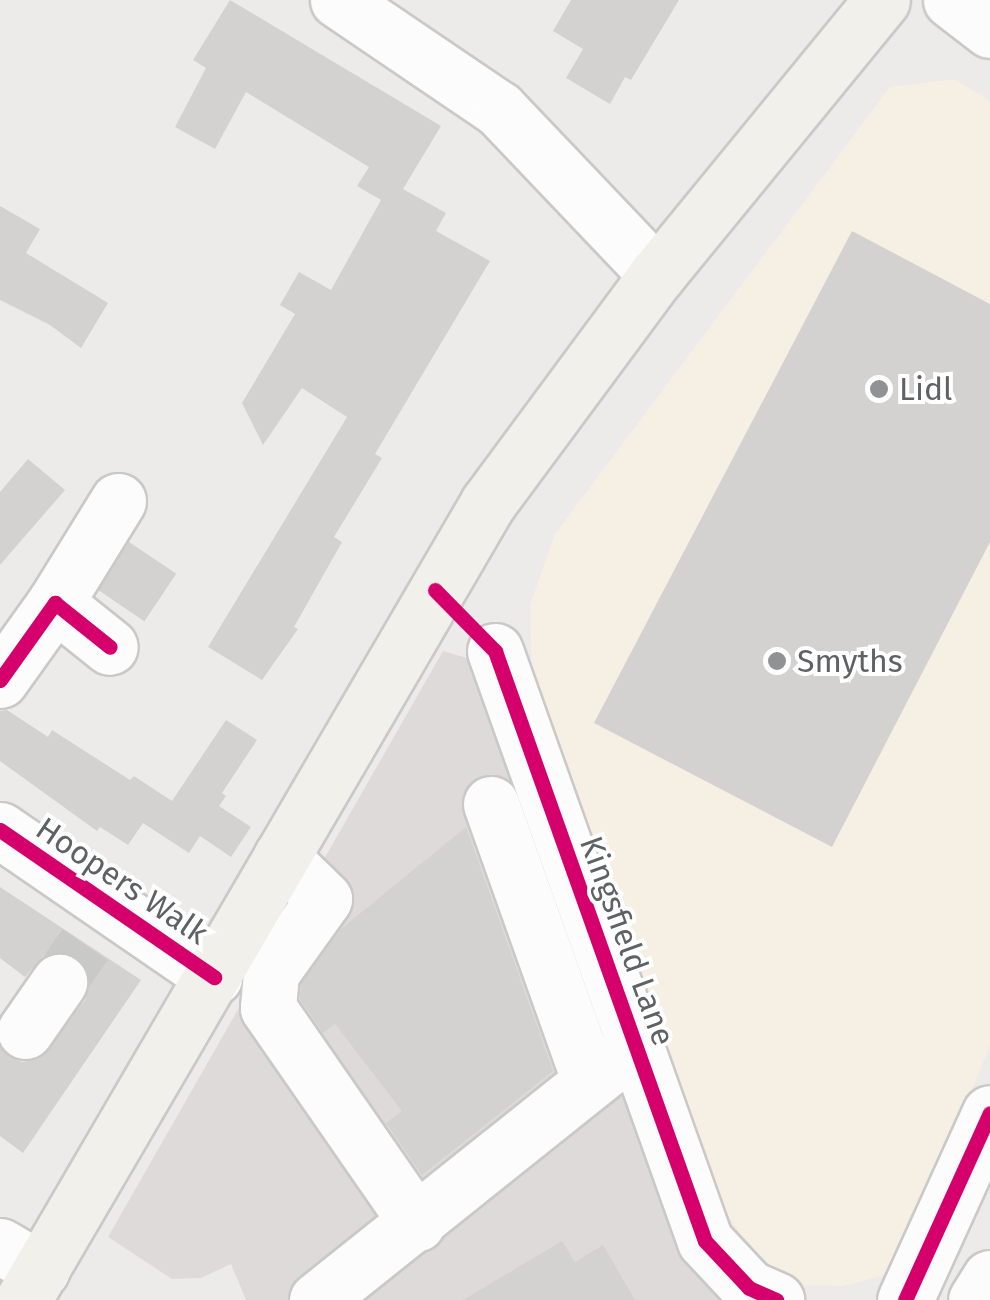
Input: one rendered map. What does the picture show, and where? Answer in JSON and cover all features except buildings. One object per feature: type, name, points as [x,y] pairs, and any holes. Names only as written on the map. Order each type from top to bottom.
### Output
[{"type":"main road","points":[[22,1272],[214,977],[488,503],[657,275],[882,0]]},
{"type":"street","points":[[338,0],[499,109],[657,275]]},
{"type":"street","points":[[951,0],[990,30]]},
{"type":"street","points":[[0,680],[118,500]]},
{"type":"street","points":[[54,603],[110,647]]},
{"type":"street","name":"Kingsfield Lane","points":[[495,650],[704,1241],[748,1288],[776,1300]]},
{"type":"street","points":[[491,804],[590,1082]]},
{"type":"street","name":"Hoopers Walk","points":[[7,853],[85,944],[214,977]]},
{"type":"street","points":[[281,857],[333,888],[271,973],[268,1008],[418,1223]]},
{"type":"street","points":[[25,1032],[85,944]]},
{"type":"street","points":[[317,1300],[635,1046]]},
{"type":"street","points":[[905,1300],[990,1113]]},
{"type":"street","points":[[976,1300],[990,1278]]},
{"type":"shaded area","points":[[954,79],[990,101],[990,1046],[906,1246],[882,1276],[843,1286],[788,1285],[762,1267],[702,1176],[532,668],[530,605],[555,534],[890,87]]},
{"type":"shaded area","points":[[443,651],[480,662],[731,1300],[246,1300],[231,1264],[201,1278],[172,1279],[108,1237]]},
{"type":"tunnel","points":[[59,982],[85,944]]},
{"type":"cycle path","points":[[435,590],[495,651],[705,1241],[749,1288],[776,1300]]},
{"type":"cycle path","points":[[0,680],[55,603],[110,647]]},
{"type":"cycle path","points":[[0,830],[214,977]]},
{"type":"cycle path","points":[[905,1300],[990,1113]]},
{"type":"place","name":"Lidl","points":[[879,389]]},
{"type":"place","name":"Smyths","points":[[777,661]]}]
